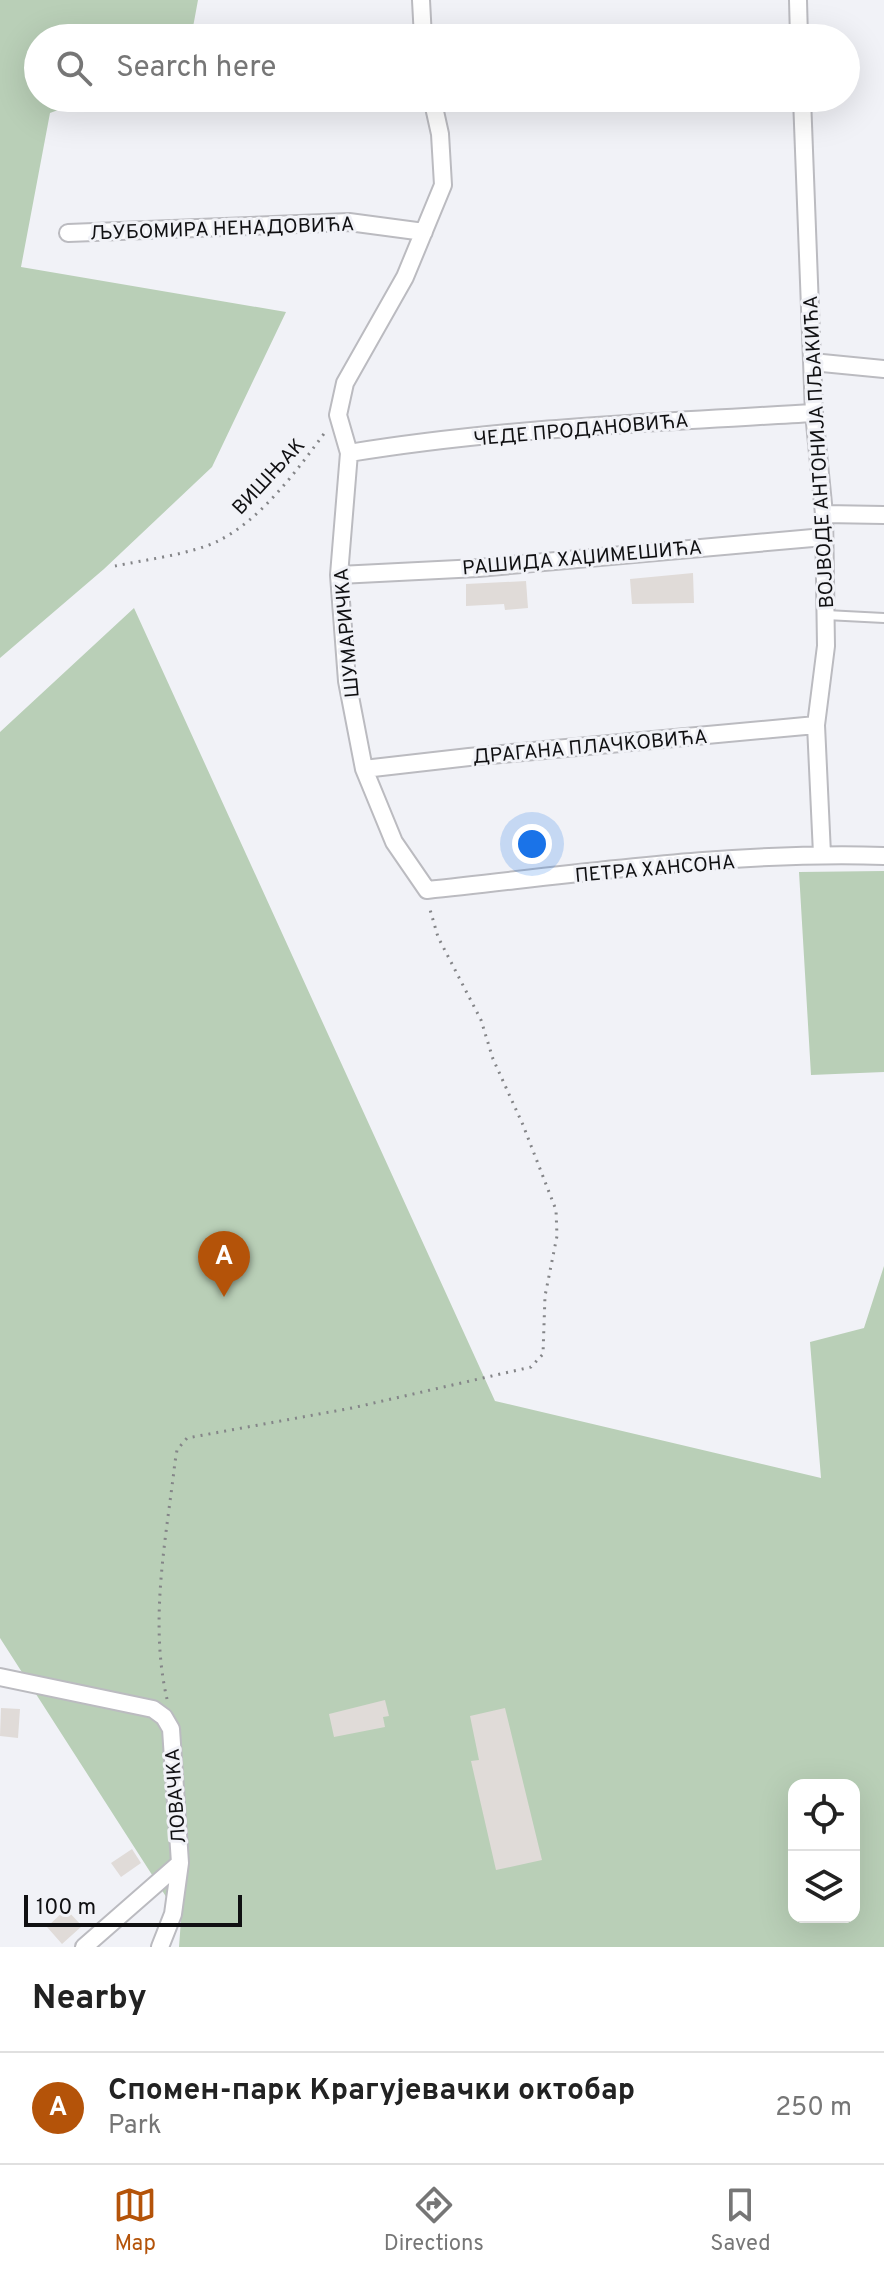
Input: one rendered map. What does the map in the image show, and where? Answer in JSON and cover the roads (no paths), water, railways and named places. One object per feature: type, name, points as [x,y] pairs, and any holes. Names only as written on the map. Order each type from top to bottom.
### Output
[{"type":"street","points":[[421,0],[422,24]]},
{"type":"street","points":[[798,0],[799,24]]},
{"type":"street","points":[[424,232],[443,185],[440,134],[435,112]]},
{"type":"street","name":"ВОЈВОДЕ АНТОНИЈА ПЉАКИЋА","points":[[803,112],[814,413],[824,514],[826,646],[816,725],[822,854]]},
{"type":"street","name":"ЉУБОМИРА НЕНАДОВИЋА","points":[[68,233],[349,222],[424,232]]},
{"type":"street","name":"ШУМАРИЧКА","points":[[424,232],[405,277],[345,383],[338,415],[349,453],[339,575],[347,681],[364,769],[394,842],[427,890]]},
{"type":"street","points":[[812,362],[884,369]]},
{"type":"street","name":"ЧЕДЕ ПРОДАНОВИЋА","points":[[349,453],[425,442],[671,421],[814,413]]},
{"type":"street","points":[[824,514],[884,515]]},
{"type":"street","name":"РАШИДА ХАЏИМЕШИЋА","points":[[339,575],[478,568],[824,537]]},
{"type":"street","name":"ДРАГАНА ПЛАЧКОВИЋА","points":[[364,769],[816,725]]},
{"type":"street","name":"ПЕТРА ХАНСОНА","points":[[427,890],[626,869],[822,854],[884,856]]},
{"type":"street","name":"ЛОВАЧКА","points":[[0,1677],[153,1709],[164,1717],[171,1729],[180,1863],[173,1914],[160,1947]]},
{"type":"street","points":[[84,1947],[180,1863]]},
{"type":"lane","points":[[826,615],[884,618]]},
{"type":"place","name":"Спомен-парк Крагујевачки октобар","points":[[224,1297]]}]
